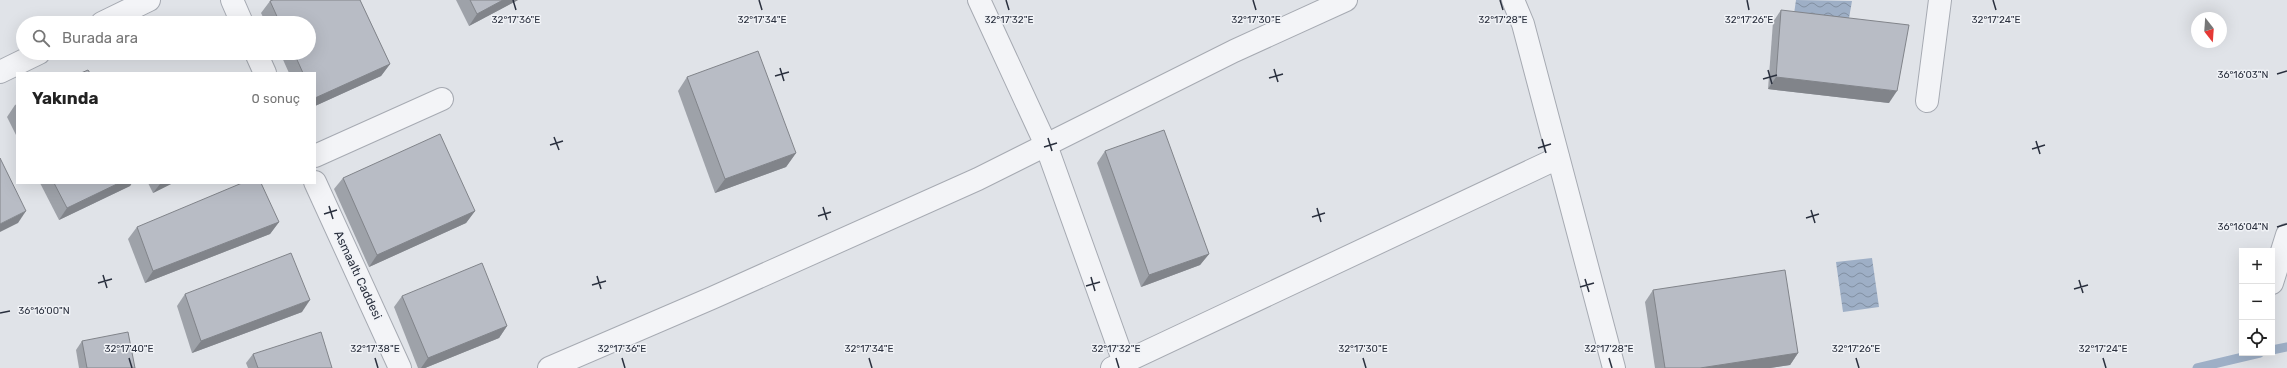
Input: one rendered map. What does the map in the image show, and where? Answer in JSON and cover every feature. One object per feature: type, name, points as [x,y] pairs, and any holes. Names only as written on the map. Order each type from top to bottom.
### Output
[{"type":"street","points":[[116,16],[149,0]]},
{"type":"street","points":[[232,0],[239,16]]},
{"type":"street","points":[[979,0],[1046,145],[1121,366],[1558,158]]},
{"type":"street","points":[[549,368],[712,298],[964,186],[1234,51],[1346,0]]},
{"type":"street","points":[[1512,0],[1523,24],[1614,368]]},
{"type":"street","points":[[1927,102],[1940,0]]},
{"type":"street","points":[[0,72],[25,60]]},
{"type":"street","points":[[259,60],[265,72]]},
{"type":"street","points":[[316,156],[442,99]]},
{"type":"street","name":"Asmaaltı Caddesi","points":[[316,184],[400,368]]},
{"type":"street","points":[[2275,273],[2287,235]]},
{"type":"water","points":[[1796,0],[1852,1],[1848,24],[1794,14]]},
{"type":"water","points":[[1872,258],[1879,307],[1843,312],[1836,262]]},
{"type":"building","points":[[360,0],[390,64],[316,98],[316,72],[303,72],[297,60],[316,60],[316,16],[277,16],[270,1]]},
{"type":"building","points":[[470,0],[503,0],[477,14]]},
{"type":"building","points":[[1781,10],[1909,25],[1897,91],[1776,77]]},
{"type":"building","points":[[758,51],[796,153],[725,179],[687,77]]},
{"type":"building","points":[[1164,130],[1209,254],[1149,275],[1105,151]]},
{"type":"building","points":[[440,134],[475,211],[377,255],[343,178]]},
{"type":"building","points":[[0,158],[26,211],[0,224]]},
{"type":"building","points":[[55,184],[117,184],[67,208]]},
{"type":"building","points":[[240,184],[261,184],[279,222],[153,271],[137,227]]},
{"type":"building","points":[[291,253],[310,300],[201,341],[185,294]]},
{"type":"building","points":[[482,263],[507,326],[428,358],[402,296]]},
{"type":"building","points":[[1785,270],[1798,353],[1700,368],[1665,368],[1653,290]]},
{"type":"building","points":[[128,332],[135,368],[87,368],[82,341]]},
{"type":"building","points":[[321,332],[332,368],[258,368],[253,354]]},
{"type":"waterway","points":[[2275,349],[2287,347]]},
{"type":"waterway","points":[[2197,368],[2247,356]]}]
